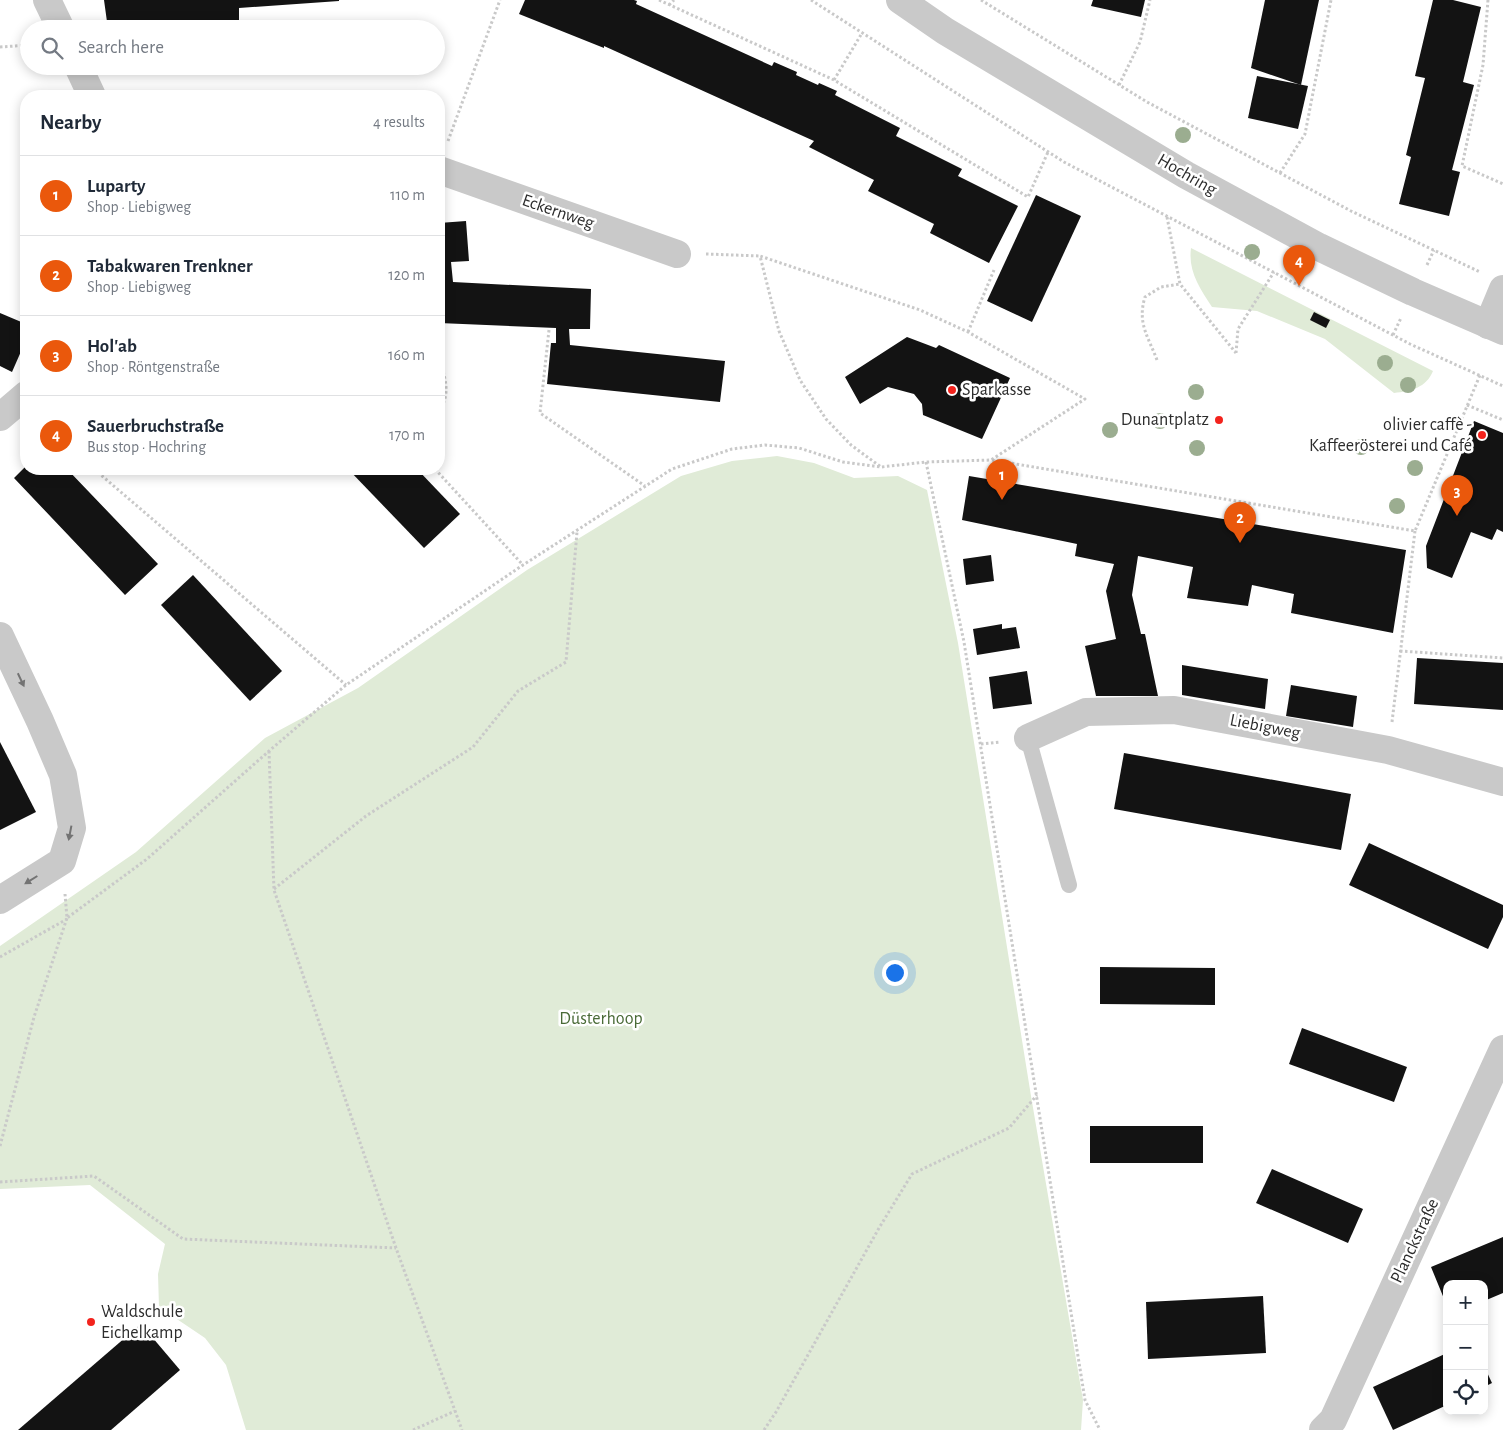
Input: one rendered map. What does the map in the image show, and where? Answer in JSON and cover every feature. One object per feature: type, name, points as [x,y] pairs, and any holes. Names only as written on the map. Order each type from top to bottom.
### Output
[{"type":"street","points":[[47,0],[57,20]]},
{"type":"street","name":"Hochring","points":[[900,0],[945,31],[1186,175],[1328,251],[1413,292],[1496,328]]},
{"type":"street","points":[[82,75],[89,90]]},
{"type":"street","name":"Eckernweg","points":[[445,159],[677,254]]},
{"type":"street","points":[[1494,282],[1496,328]]},
{"type":"street","points":[[0,417],[20,400]]},
{"type":"street","points":[[0,636],[40,721],[62,774],[72,828],[62,861],[0,900]]},
{"type":"street","name":"Liebigweg","points":[[1028,738],[1086,712],[1174,710],[1388,750],[1503,782]]},
{"type":"street","name":"Planckstraße","points":[[1323,1430],[1333,1420],[1503,1049]]},
{"type":"lane","points":[[1028,738],[1069,885]]},
{"type":"path","points":[[445,150],[500,0]]},
{"type":"path","points":[[659,0],[834,80],[1028,197],[1048,152]]},
{"type":"path","points":[[669,5],[674,0]]},
{"type":"path","points":[[811,0],[1064,162],[1410,344],[1503,386]]},
{"type":"path","points":[[981,0],[1147,102],[1351,211],[1494,282]]},
{"type":"path","points":[[1118,85],[1140,42],[1150,0]]},
{"type":"path","points":[[1280,173],[1305,134],[1331,0]]},
{"type":"path","points":[[1488,0],[1483,65],[1462,166],[1503,184]]},
{"type":"path","points":[[834,80],[862,33]]},
{"type":"path","points":[[0,47],[20,46]]},
{"type":"path","points":[[1167,216],[1180,284],[1236,353],[1238,329],[1274,272]]},
{"type":"path","points":[[677,254],[760,256],[920,310],[968,332],[1085,399],[991,460]]},
{"type":"path","points":[[760,256],[778,331],[800,380],[826,419],[851,445],[881,467]]},
{"type":"path","points":[[968,332],[994,270]]},
{"type":"path","points":[[1157,360],[1142,325],[1141,310],[1145,297],[1161,287],[1180,284]]},
{"type":"path","points":[[550,330],[540,413],[645,486]]},
{"type":"path","points":[[1388,750],[1415,531],[1480,375]]},
{"type":"path","points":[[445,379],[447,386],[445,396]]},
{"type":"path","points":[[1468,405],[1503,420]]},
{"type":"path","points":[[0,957],[67,918],[147,859],[268,751],[346,685],[523,565],[672,469],[732,449],[764,445],[799,448],[842,462],[881,467],[926,462],[991,460],[1415,531]]},
{"type":"path","points":[[926,462],[964,642],[1085,1400],[1100,1430]]},
{"type":"path","points":[[101,475],[346,685]]},
{"type":"path","points":[[440,475],[523,565]]},
{"type":"path","points":[[274,890],[366,816],[473,747],[518,691],[566,662],[578,531]]},
{"type":"path","points":[[1400,650],[1503,658]]},
{"type":"path","points":[[268,751],[274,890],[396,1248],[462,1430]]},
{"type":"path","points":[[0,1146],[34,1017],[67,918],[62,861]]},
{"type":"path","points":[[764,1430],[776,1412],[879,1228],[912,1174],[1009,1128],[1037,1094]]},
{"type":"path","points":[[0,1182],[94,1176],[183,1240],[396,1248]]},
{"type":"path","points":[[413,1430],[455,1411]]},
{"type":"green space","points":[[1191,248],[1433,371],[1430,377],[1417,388],[1394,393],[1325,339],[1257,311],[1212,307],[1193,272]]},
{"type":"green space","name":"Düsterhoop","points":[[777,456],[814,463],[854,478],[898,476],[927,490],[958,643],[1031,1096],[1083,1400],[1081,1430],[246,1430],[226,1365],[205,1338],[159,1307],[158,1274],[165,1244],[90,1185],[0,1189],[0,946],[136,852],[265,738],[358,688],[527,570],[681,476],[732,461]]},
{"type":"building","points":[[104,0],[339,0],[239,8],[239,20],[107,20]]},
{"type":"building","points":[[525,0],[637,1],[636,4],[772,66],[774,62],[797,72],[796,75],[837,91],[835,95],[900,128],[896,136],[962,169],[958,176],[1018,206],[989,263],[930,233],[934,224],[868,191],[874,180],[809,147],[814,141],[604,46],[604,48],[519,14]]},
{"type":"building","points":[[1093,0],[1145,0],[1141,17],[1091,6]]},
{"type":"building","points":[[1265,0],[1319,0],[1301,85],[1251,68]]},
{"type":"building","points":[[1433,0],[1453,0],[1481,7],[1463,82],[1474,85],[1452,170],[1460,172],[1449,216],[1399,204],[1411,157],[1406,155],[1425,78],[1415,76]]},
{"type":"building","points":[[1257,76],[1308,86],[1298,129],[1248,118]]},
{"type":"building","points":[[1036,195],[1081,216],[1032,322],[987,301]]},
{"type":"building","points":[[466,221],[469,261],[451,262],[453,282],[591,289],[590,329],[569,329],[570,345],[725,361],[720,402],[547,384],[551,343],[556,343],[556,328],[445,323],[445,223]]},
{"type":"building","points":[[1314,312],[1330,320],[1326,328],[1310,320]]},
{"type":"building","points":[[0,313],[20,321],[20,354],[12,372],[0,366]]},
{"type":"building","name":"Sparkasse","points":[[907,337],[936,348],[939,345],[1010,378],[982,439],[923,415],[922,404],[914,394],[888,387],[860,404],[845,377]]},
{"type":"building","points":[[1474,421],[1503,433],[1503,532],[1497,529],[1492,540],[1471,532],[1452,578],[1427,568],[1426,546]]},
{"type":"building","points":[[20,472],[20,475],[73,475],[158,564],[125,595],[14,478]]},
{"type":"building","points":[[354,475],[423,475],[460,514],[424,548]]},
{"type":"building","points":[[969,476],[1406,550],[1393,633],[1291,613],[1294,594],[1252,585],[1248,606],[1187,598],[1193,567],[1138,556],[1132,595],[1141,634],[1145,634],[1158,696],[1096,696],[1085,646],[1116,639],[1106,591],[1114,564],[1075,556],[1077,544],[962,520]]},
{"type":"building","points":[[991,555],[994,581],[966,585],[963,559]]},
{"type":"building","points":[[193,575],[282,671],[250,701],[161,605]]},
{"type":"building","points":[[1002,624],[1002,629],[1016,627],[1020,648],[977,655],[973,629]]},
{"type":"building","points":[[1417,658],[1503,663],[1503,710],[1414,704]]},
{"type":"building","points":[[1182,665],[1268,679],[1265,709],[1182,695]]},
{"type":"building","points":[[1027,671],[1032,704],[993,709],[989,677]]},
{"type":"building","points":[[1291,685],[1357,696],[1353,727],[1286,716]]},
{"type":"building","points":[[0,742],[36,812],[0,830]]},
{"type":"building","points":[[1124,753],[1351,794],[1341,850],[1114,809]]},
{"type":"building","points":[[1369,843],[1503,905],[1503,917],[1488,949],[1349,885]]},
{"type":"building","points":[[1100,967],[1215,968],[1215,1005],[1100,1004]]},
{"type":"building","points":[[1302,1028],[1407,1067],[1394,1102],[1289,1064]]},
{"type":"building","points":[[1090,1126],[1203,1126],[1203,1163],[1090,1163]]},
{"type":"building","points":[[1272,1169],[1363,1209],[1348,1243],[1256,1203]]},
{"type":"building","points":[[1503,1237],[1503,1293],[1488,1299],[1488,1280],[1443,1280],[1443,1296],[1431,1267]]},
{"type":"building","points":[[1263,1296],[1266,1353],[1148,1359],[1146,1302]]},
{"type":"building","points":[[141,1324],[180,1370],[111,1430],[18,1430]]},
{"type":"building","points":[[1443,1355],[1443,1407],[1393,1430],[1373,1387]]},
{"type":"building","points":[[1488,1374],[1492,1383],[1488,1385]]},
{"type":"place","name":"Sauerbruchstraße","points":[[1299,286]]},
{"type":"place","name":"Sparkasse","points":[[952,390]]},
{"type":"place","name":"Dunantplatz","points":[[1219,420]]},
{"type":"place","name":"olivier caffè - Kaffeerösterei und Café","points":[[1482,435]]},
{"type":"place","name":"Luparty","points":[[1002,500]]},
{"type":"place","name":"Hol'ab","points":[[1457,516]]},
{"type":"place","name":"Tabakwaren Trenkner","points":[[1240,543]]},
{"type":"place","name":"Waldschule Eichelkamp","points":[[91,1322]]}]
